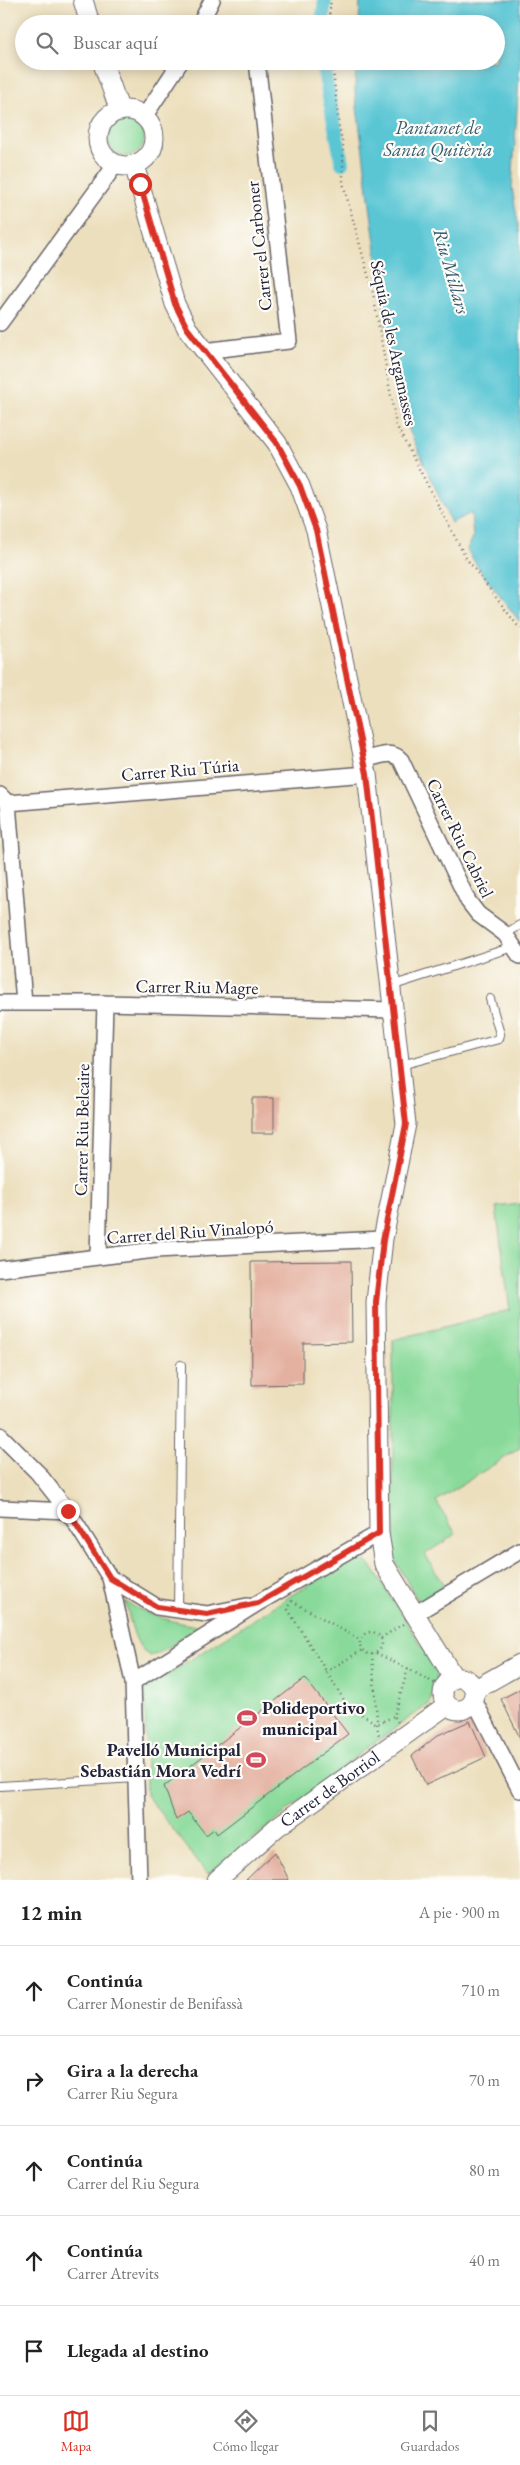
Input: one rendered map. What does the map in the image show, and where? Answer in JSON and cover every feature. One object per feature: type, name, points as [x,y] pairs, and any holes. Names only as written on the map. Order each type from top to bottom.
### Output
[{"type":"street","points":[[83,0],[87,15]]},
{"type":"street","points":[[204,15],[212,0]]},
{"type":"street","points":[[105,70],[120,111]]},
{"type":"street","points":[[144,118],[175,70]]},
{"type":"street","name":"Carrer el Carboner","points":[[203,351],[289,341],[258,70]]},
{"type":"street","points":[[0,323],[125,165],[149,153],[153,144],[153,134],[144,118],[137,113],[120,111],[110,115],[103,122],[99,131],[98,142],[101,151],[107,159],[125,165]]},
{"type":"street","points":[[125,165],[175,304],[187,328],[203,351],[277,443],[300,486],[316,530],[365,767],[401,1065],[406,1124],[383,1240],[376,1302],[379,1533],[384,1564],[414,1616],[445,1681],[443,1696],[447,1705],[460,1710],[470,1706],[474,1695],[520,1664]]},
{"type":"street","name":"Carrer Riu Cabriel","points":[[365,767],[390,753],[396,754],[402,760],[468,902],[478,914],[513,945]]},
{"type":"street","name":"Carrer Riu Túria","points":[[4,799],[365,767]]},
{"type":"street","points":[[4,799],[24,1003]]},
{"type":"street","name":"Carrer Riu Magre","points":[[0,1003],[104,1003],[394,1010]]},
{"type":"street","name":"Carrer Riu Belcaire","points":[[98,1257],[104,1003]]},
{"type":"street","name":"Carrer del Riu Vinalopó","points":[[0,1269],[155,1250],[383,1240]]},
{"type":"street","points":[[0,1434],[38,1473],[68,1511],[110,1578],[134,1682],[139,1880]]},
{"type":"street","points":[[0,1508],[68,1511]]},
{"type":"street","points":[[134,1682],[258,1603],[379,1533]]},
{"type":"street","points":[[414,1616],[520,1551]]},
{"type":"street","points":[[110,1578],[157,1607],[207,1614],[258,1603]]},
{"type":"street","points":[[207,1614],[208,1634]]},
{"type":"street","points":[[445,1681],[467,1680],[520,1790]]},
{"type":"street","name":"Carrer de Borriol","points":[[217,1880],[277,1827],[447,1705]]},
{"type":"lane","points":[[391,986],[513,945],[520,925]]},
{"type":"lane","points":[[401,1065],[499,1038],[500,1034],[490,998]]},
{"type":"lane","points":[[178,1610],[181,1365]]},
{"type":"lane","points":[[0,1786],[136,1778]]},
{"type":"path","points":[[329,15],[331,0]]},
{"type":"path","name":"Séquia de les Argamasses","points":[[333,70],[338,127],[343,145],[343,183],[373,293],[396,425],[466,558],[520,629]]},
{"type":"path","points":[[281,1590],[287,1599],[360,1640]]},
{"type":"path","points":[[292,1601],[287,1608],[347,1705],[377,1724]]},
{"type":"path","points":[[381,1638],[414,1616]]},
{"type":"path","points":[[362,1650],[360,1640],[363,1635],[370,1632],[376,1633],[381,1638],[381,1648],[374,1654]]},
{"type":"path","points":[[326,1672],[362,1650],[408,1669],[445,1681]]},
{"type":"path","points":[[374,1654],[377,1724],[378,1733],[382,1739]]},
{"type":"path","points":[[377,1724],[394,1716],[408,1669]]},
{"type":"path","points":[[394,1716],[401,1727]]},
{"type":"green space","points":[[126,120],[133,121],[139,125],[143,131],[143,145],[139,151],[133,155],[126,156],[119,155],[113,151],[109,145],[108,138],[109,131],[113,125],[119,121]]},
{"type":"green space","points":[[520,1204],[520,1448],[436,1501],[456,1534],[425,1554],[444,1586],[419,1602],[393,1557],[393,1340],[510,1310],[496,1207]]},
{"type":"green space","name":"Polideportivo municipal","points":[[353,1556],[370,1564],[438,1672],[429,1704],[367,1748],[208,1874],[146,1795],[145,1689]]},
{"type":"green space","points":[[125,1602],[162,1618],[201,1627],[157,1654],[150,1656],[144,1652],[136,1639]]},
{"type":"water","name":"Pantanet de Santa Quitèria","points":[[360,0],[520,0],[520,62],[512,187],[520,236],[520,622],[482,573],[467,550],[473,537],[471,513],[451,523],[396,401],[355,92],[356,70],[505,70],[505,15],[359,15]]},
{"type":"building","points":[[252,1098],[274,1098],[274,1133],[252,1133]]},
{"type":"building","points":[[351,1261],[352,1342],[303,1343],[303,1384],[252,1385],[251,1262]]},
{"type":"building","name":"Pavelló Municipal Sebastián Mora Vedrí","points":[[305,1678],[348,1734],[217,1834],[214,1829],[206,1835],[188,1812],[176,1820],[164,1786]]},
{"type":"building","points":[[520,1689],[520,1738],[501,1699]]},
{"type":"building","points":[[470,1721],[486,1757],[426,1785],[412,1756],[438,1735]]},
{"type":"building","points":[[275,1852],[289,1880],[246,1880]]},
{"type":"waterway","name":"Séquia de les Argamasses","points":[[323,15],[325,0]]},
{"type":"waterway","name":"Séquia de les Argamasses","points":[[324,70],[342,163]]},
{"type":"place","name":"Polideportivo municipal","points":[[247,1718]]},
{"type":"place","name":"Pavelló Municipal Sebastián Mora Vedrí","points":[[256,1760]]},
{"type":"route","points":[[68,1511],[110,1578],[157,1607],[207,1614],[258,1603],[379,1533],[376,1302],[383,1240],[406,1124],[401,1065],[367,774],[316,530],[300,486],[277,443],[203,351],[187,328],[175,304],[140,184]]},
{"type":"water label","name":"Riu Millars","points":[[452,271]]}]
